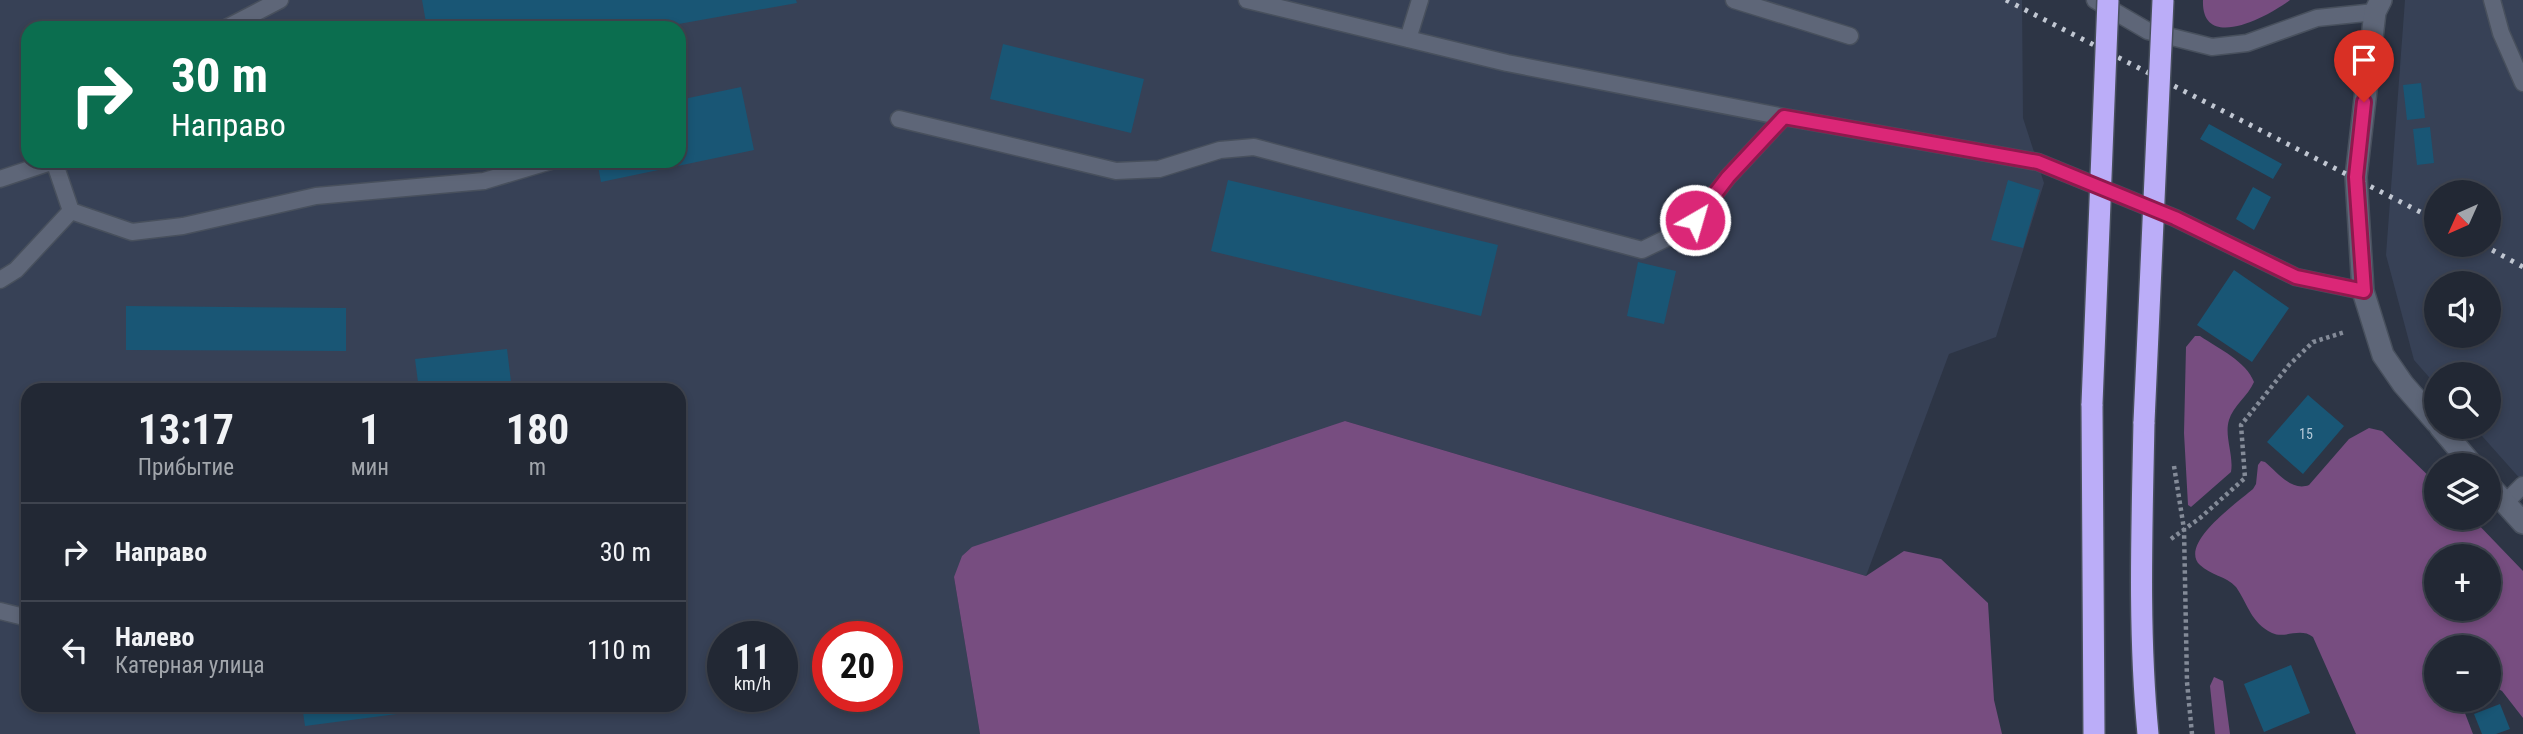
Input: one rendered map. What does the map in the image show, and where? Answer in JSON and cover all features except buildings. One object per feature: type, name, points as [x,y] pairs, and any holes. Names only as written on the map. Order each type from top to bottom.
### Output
[{"type":"highway","points":[[2094,734],[2092,404],[2108,0]]},
{"type":"highway","points":[[2148,734],[2144,692],[2142,587],[2144,422],[2163,0]]},
{"type":"street","points":[[2378,6],[2356,177],[2364,291],[2384,355],[2403,384],[2424,408]]},
{"type":"street","points":[[2450,439],[2462,453]]},
{"type":"street","points":[[2501,499],[2523,523]]},
{"type":"lane","points":[[240,21],[280,0]]},
{"type":"lane","points":[[1247,0],[1507,63],[1784,117],[2038,162],[2175,218],[2296,277],[2364,291]]},
{"type":"lane","points":[[1408,39],[1420,0]]},
{"type":"lane","points":[[1734,0],[1850,36]]},
{"type":"lane","points":[[2095,0],[2148,31],[2213,47],[2247,43],[2318,18],[2378,6]]},
{"type":"lane","points":[[2492,0],[2501,33],[2523,83]]},
{"type":"lane","points":[[898,119],[1116,171],[1159,169],[1220,150],[1254,146],[1642,250],[1695,220],[1728,177],[1784,117]]},
{"type":"lane","points":[[0,179],[33,168]]},
{"type":"lane","points":[[56,168],[71,211]]},
{"type":"lane","points":[[71,211],[132,232],[183,226],[316,197],[484,181],[528,168]]},
{"type":"lane","points":[[0,280],[16,270],[71,211]]},
{"type":"lane","points":[[2505,503],[2523,485]]},
{"type":"lane","points":[[0,611],[21,616]]},
{"type":"path","points":[[2200,518],[2245,478],[2241,425],[2289,365],[2313,342],[2372,322]]},
{"type":"path","points":[[2174,465],[2184,529],[2187,682],[2193,734]]},
{"type":"shaded area","points":[[0,0],[2022,0],[2023,118],[2044,183],[1996,337],[1949,354],[1866,576],[1345,421],[954,577],[980,734],[0,734]]},
{"type":"shaded area","points":[[2203,0],[2290,0],[2253,21],[2224,28],[2213,25],[2205,16]]},
{"type":"shaded area","points":[[2405,0],[2523,0],[2523,482],[2501,457],[2501,453],[2497,453],[2485,439],[2501,439],[2501,362],[2424,362],[2424,371],[2414,360],[2386,255]]},
{"type":"shaded area","points":[[2195,336],[2200,336],[2238,362],[2254,382],[2229,420],[2231,472],[2191,507],[2188,505],[2184,433],[2186,347]]},
{"type":"shaded area","points":[[1345,421],[1866,576],[1904,551],[1941,559],[1988,603],[1994,700],[2002,734],[980,734],[954,577],[962,556],[972,547]]},
{"type":"shaded area","points":[[2369,428],[2382,431],[2424,471],[2424,530],[2484,530],[2497,544],[2424,544],[2424,621],[2501,621],[2501,548],[2523,571],[2523,718],[2501,690],[2501,635],[2424,635],[2424,712],[2465,712],[2473,734],[2356,734],[2313,637],[2303,633],[2282,635],[2265,629],[2255,619],[2236,587],[2200,565],[2195,556],[2203,535],[2253,489],[2261,461],[2297,486],[2309,485],[2349,439]]},
{"type":"shaded area","points":[[2214,677],[2223,681],[2230,734],[2215,734],[2210,686]]},
{"type":"railway","points":[[2006,0],[2424,214]]},
{"type":"railway","points":[[2501,255],[2523,267]]},
{"type":"route","points":[[1695,220],[1728,177],[1784,117],[2038,162],[2175,218],[2296,277],[2364,291],[2356,177],[2364,102]]}]
